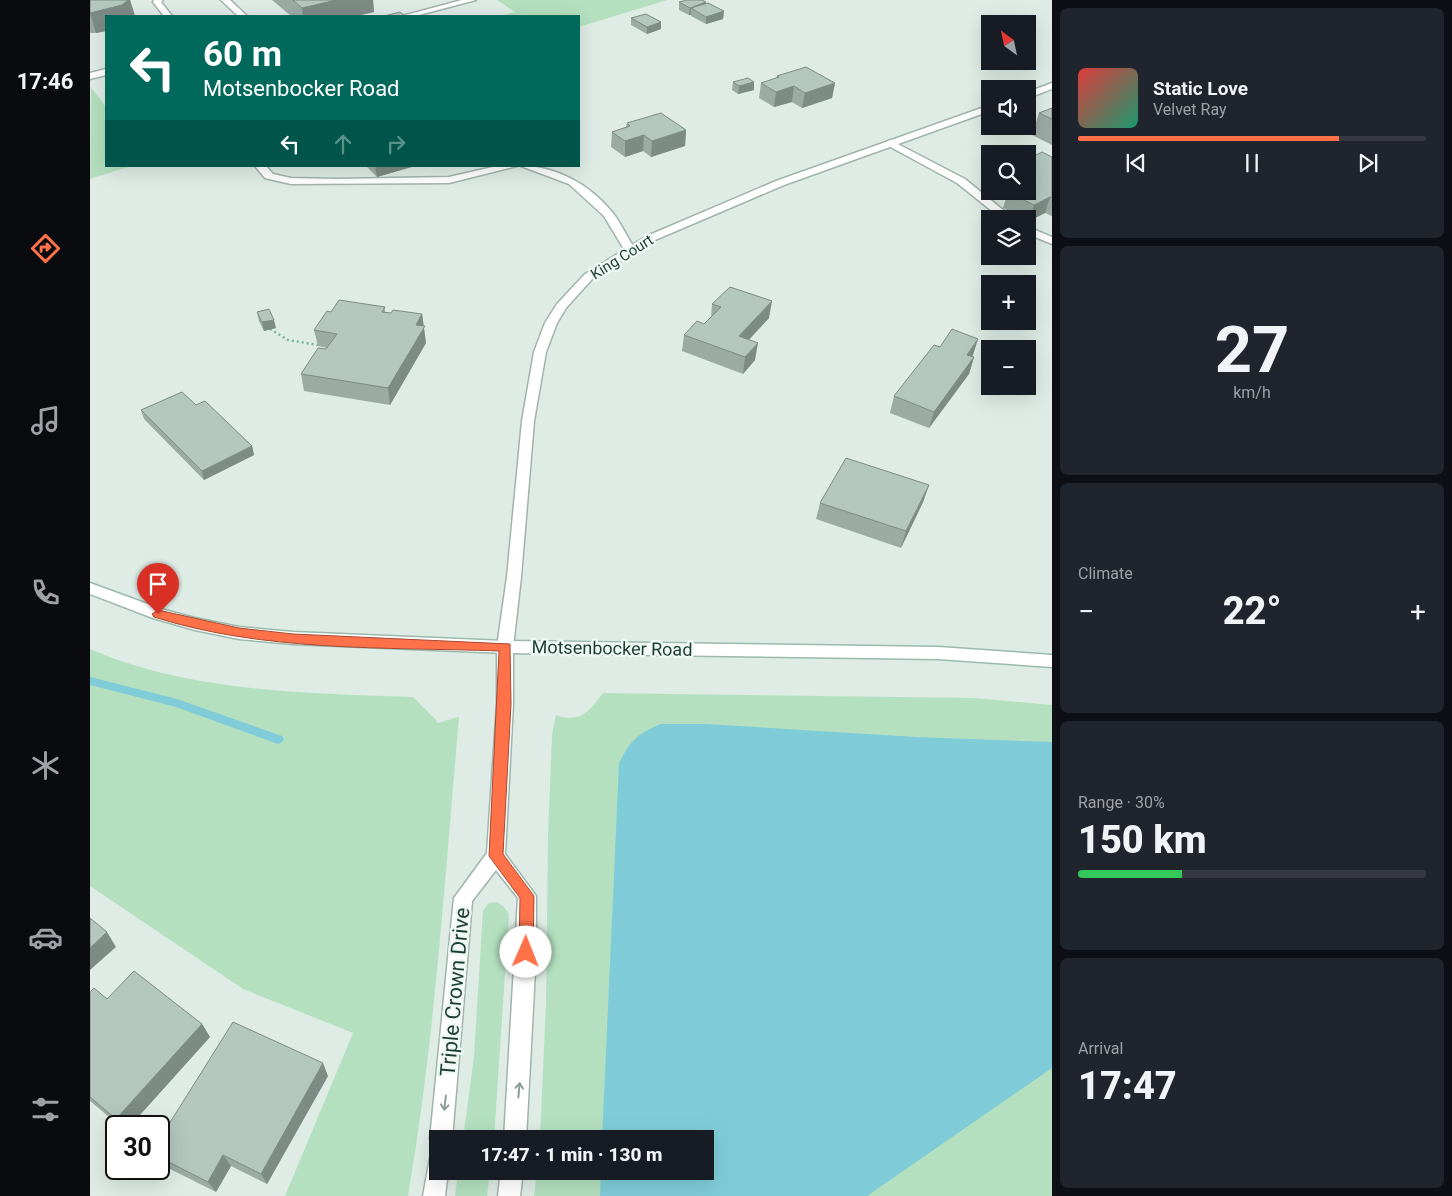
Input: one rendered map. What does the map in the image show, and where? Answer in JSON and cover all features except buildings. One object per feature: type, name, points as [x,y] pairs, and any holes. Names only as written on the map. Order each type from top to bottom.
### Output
[{"type":"street","points":[[159,0],[157,2],[167,15]]},
{"type":"street","points":[[225,0],[242,15]]},
{"type":"street","points":[[436,0],[445,6]]},
{"type":"street","points":[[410,15],[472,0]]},
{"type":"street","points":[[90,76],[105,72]]},
{"type":"street","points":[[1036,92],[1052,86]]},
{"type":"street","name":"King Court","points":[[505,647],[514,577],[528,421],[540,352],[551,323],[571,294],[590,276],[629,249],[712,210],[981,111]]},
{"type":"street","points":[[890,143],[961,181],[998,210]]},
{"type":"street","points":[[261,167],[269,176],[290,181],[337,182],[449,180],[508,167]]},
{"type":"street","points":[[529,167],[573,182],[608,214],[629,249]]},
{"type":"street","points":[[1036,234],[1052,241]]},
{"type":"street","name":"Motsenbocker Road","points":[[90,588],[158,614],[239,632],[329,640],[505,647],[938,653],[1052,661]]},
{"type":"street","points":[[505,647],[505,704],[496,856],[527,896],[520,1082],[516,1130]]},
{"type":"street","name":"Triple Crown Drive","points":[[442,1130],[449,1072],[463,898],[496,856]]},
{"type":"street","points":[[434,1196],[436,1180]]},
{"type":"street","points":[[509,1196],[511,1180]]},
{"type":"path","points":[[270,329],[288,340],[318,345]]},
{"type":"green space","points":[[497,0],[667,0],[580,27],[580,15],[504,15],[515,12]]},
{"type":"green space","points":[[91,87],[105,106],[105,167],[128,167],[90,179]]},
{"type":"green space","points":[[90,649],[128,663],[167,674],[208,682],[290,691],[413,697],[437,723],[459,717],[432,1017],[408,1196],[285,1196],[353,1033],[243,989],[90,886]]},
{"type":"green space","points":[[603,693],[974,698],[1052,705],[1052,1196],[534,1196],[536,1180],[714,1180],[714,1130],[540,1130],[546,1004],[548,836],[552,735],[556,715],[571,718],[578,717],[593,705]]},
{"type":"green space","points":[[497,902],[509,914],[495,1130],[464,1130],[474,1056],[483,911],[489,903]]},
{"type":"green space","points":[[457,1180],[489,1180],[487,1196],[455,1196]]},
{"type":"water","points":[[661,724],[707,724],[916,737],[1052,742],[1052,1068],[867,1196],[600,1196],[601,1180],[714,1180],[714,1130],[602,1130],[619,763],[631,743],[646,731]]},
{"type":"waterway","points":[[90,681],[177,703],[278,739]]},
{"type":"route","points":[[158,614],[195,624],[239,632],[293,638],[505,647],[505,704],[496,856],[527,896],[526,952]]}]
